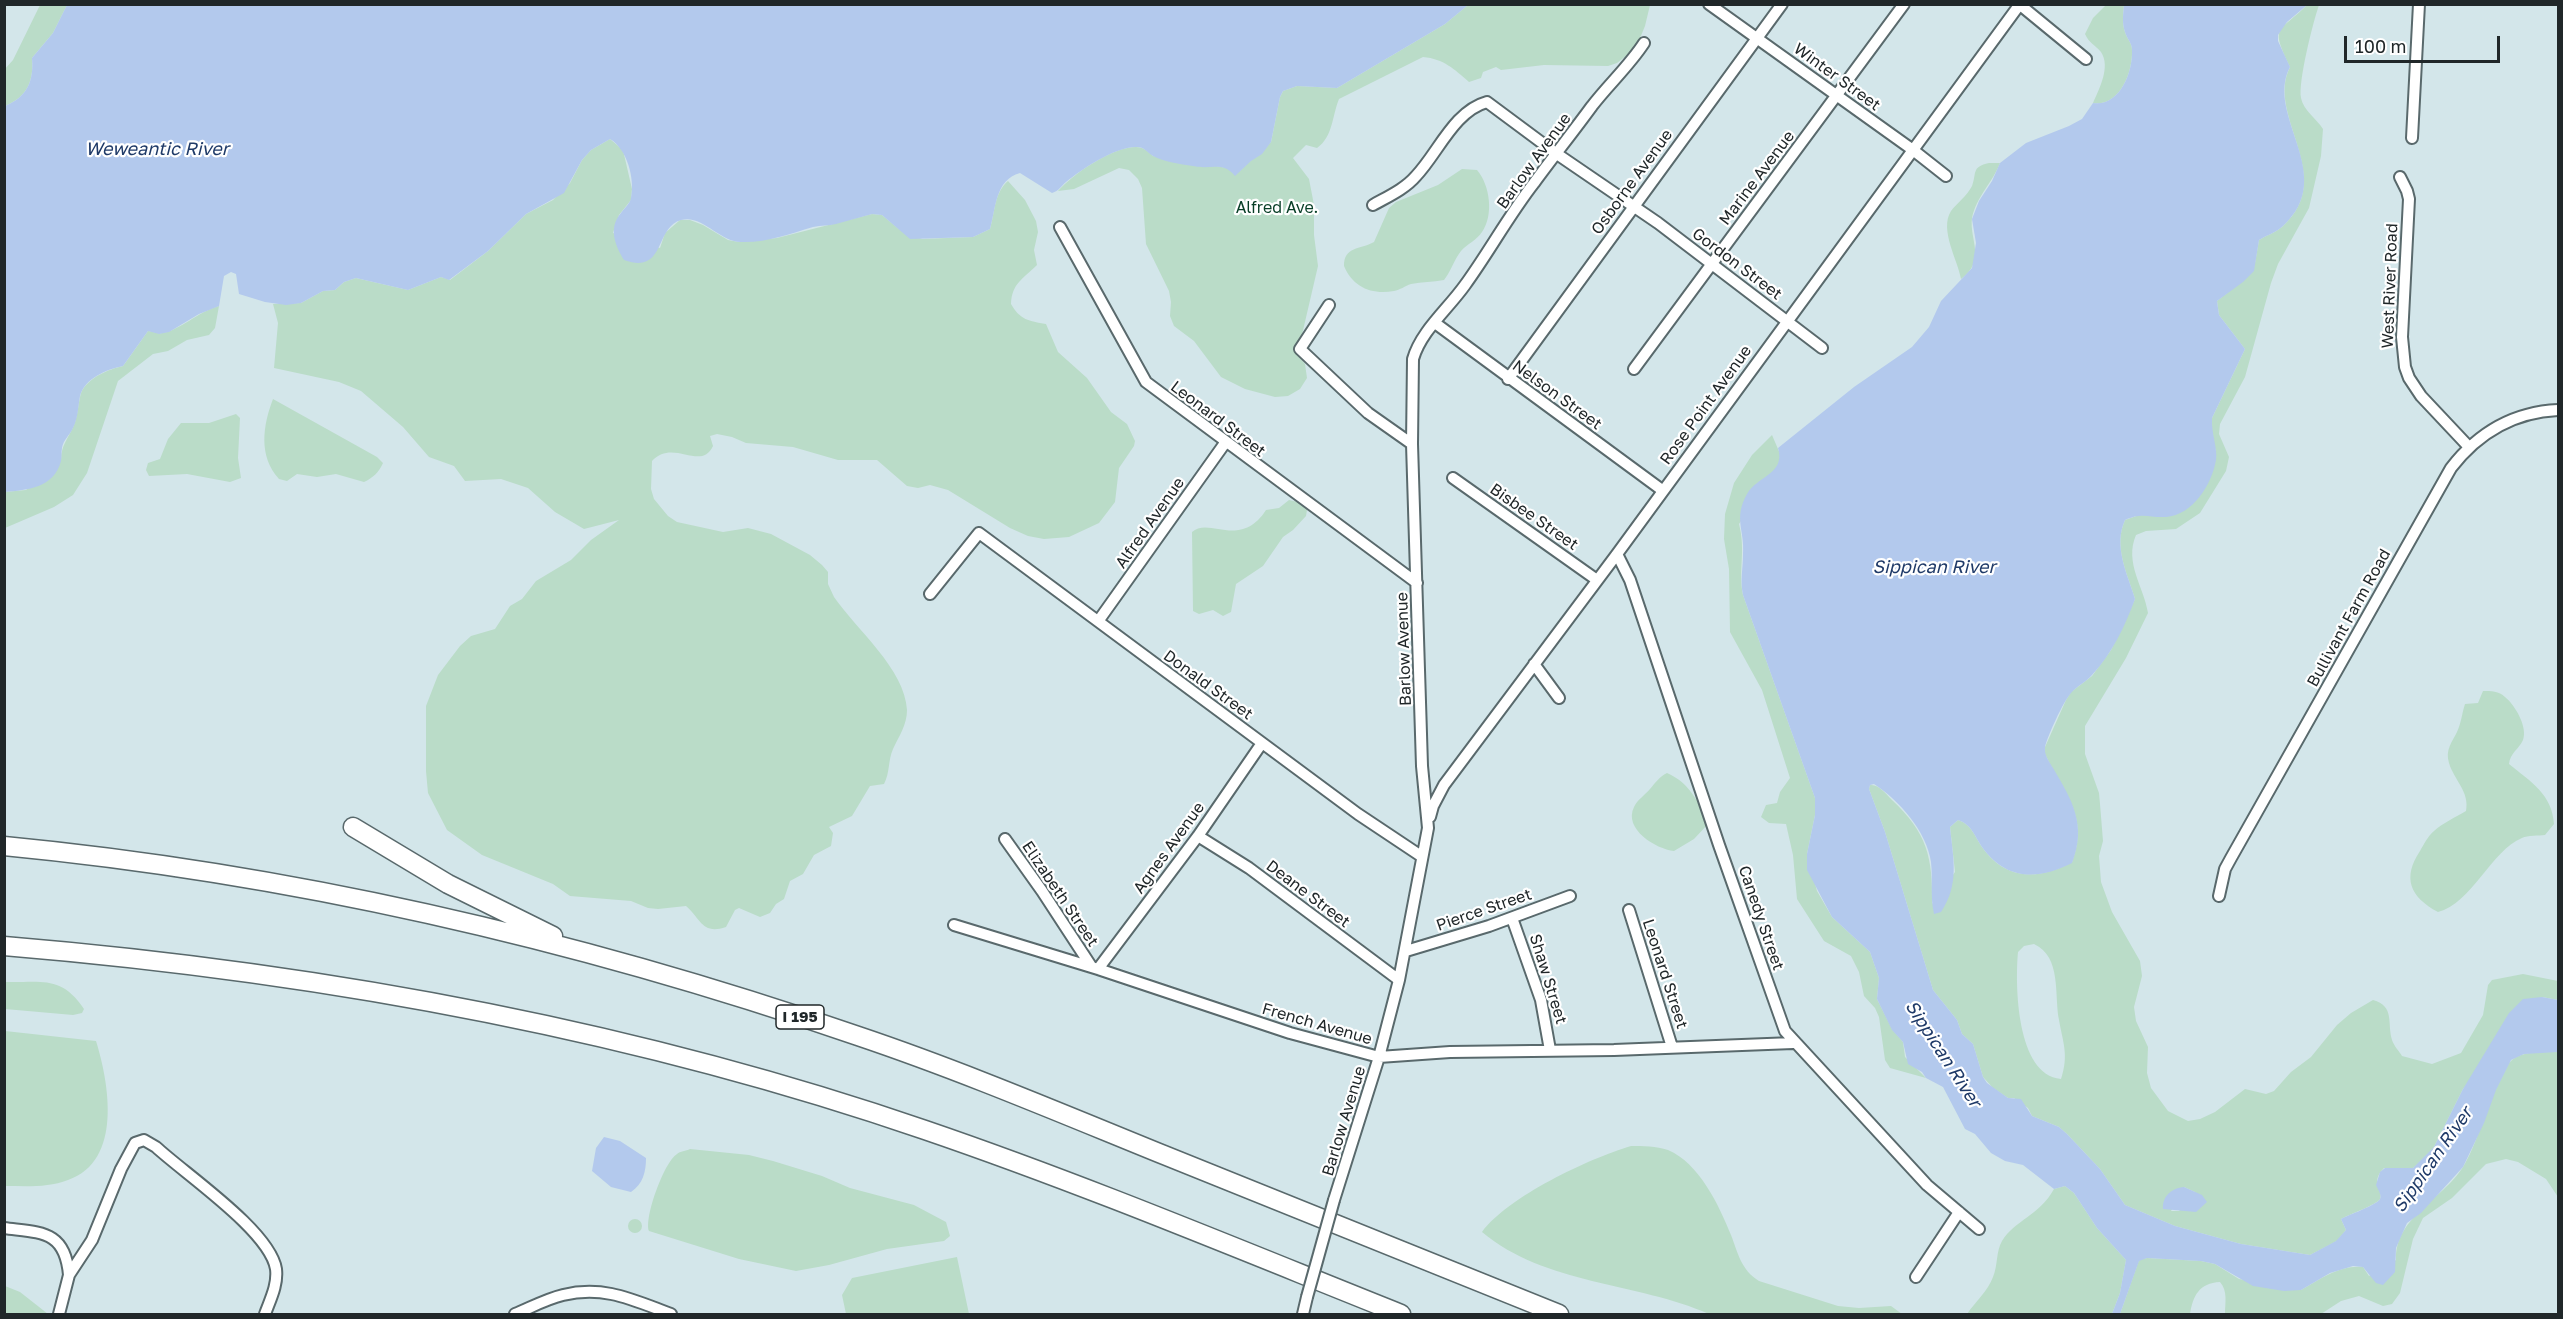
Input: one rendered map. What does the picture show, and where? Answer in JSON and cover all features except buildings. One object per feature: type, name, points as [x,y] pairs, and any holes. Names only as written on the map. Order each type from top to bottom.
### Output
[{"type":"highway","points":[[353,827],[448,884],[587,952]]},
{"type":"highway","name":"I 195","points":[[4,846],[180,867],[320,891],[587,952],[747,999],[861,1037],[1010,1092],[1559,1314]]},
{"type":"highway","points":[[4,946],[148,959],[274,975],[393,994],[619,1042],[772,1082],[924,1129],[1127,1203],[1401,1314]]},
{"type":"street","name":"Winter Street","points":[[1709,4],[1946,176]]},
{"type":"street","name":"Osborne Avenue","points":[[1508,379],[1782,4]]},
{"type":"street","name":"Marine Avenue","points":[[1634,369],[1788,164],[1835,95],[1904,4]]},
{"type":"street","points":[[2412,138],[2419,4]]},
{"type":"street","points":[[2019,5],[2086,59]]},
{"type":"street","name":"Rose Point Avenue","points":[[1428,828],[1433,806],[1444,785],[1617,554],[1786,320],[2019,5]]},
{"type":"street","name":"Barlow Avenue","points":[[1303,1314],[1399,980],[1428,828],[1422,766],[1412,444],[1413,359],[1416,347],[1451,305],[1533,184],[1602,93],[1632,62],[1644,43]]},
{"type":"street","name":"Gordon Street","points":[[1373,205],[1414,178],[1463,116],[1476,105],[1487,102],[1712,263],[1822,348]]},
{"type":"street","name":"West River Road","points":[[2400,177],[2409,200],[2402,337],[2405,367],[2409,378],[2421,396],[2469,447]]},
{"type":"street","name":"Leonard Street","points":[[1060,226],[1142,378],[1153,389],[1225,443],[1417,583]]},
{"type":"street","points":[[1329,305],[1300,350],[1368,413],[1412,444]]},
{"type":"street","name":"Nelson Street","points":[[1435,323],[1508,379],[1662,490]]},
{"type":"street","name":"Bullivant Farm Road","points":[[2219,896],[2230,858],[2444,480],[2469,447],[2506,422],[2534,413],[2559,410]]},
{"type":"street","name":"Alfred Avenue","points":[[1099,620],[1225,443]]},
{"type":"street","name":"Bisbee Street","points":[[1453,478],[1597,580]]},
{"type":"street","name":"Donald Street","points":[[930,594],[979,533],[1262,743],[1421,856]]},
{"type":"street","name":"Canedy Street","points":[[1617,554],[1630,580],[1779,1018],[1793,1043],[1927,1185],[1979,1229]]},
{"type":"street","points":[[1534,664],[1559,698]]},
{"type":"street","name":"Agnes Avenue","points":[[1094,968],[1198,836],[1262,743]]},
{"type":"street","name":"Deane Street","points":[[1198,836],[1249,868],[1399,980]]},
{"type":"street","name":"Elizabeth Street","points":[[1005,839],[1094,968]]},
{"type":"street","name":"Pierce Street","points":[[1406,951],[1512,918],[1570,896]]},
{"type":"street","name":"Leonard Street","points":[[1629,910],[1672,1047]]},
{"type":"street","name":"Shaw Street","points":[[1512,918],[1541,1000],[1550,1050]]},
{"type":"street","name":"French Avenue","points":[[954,925],[1094,968],[1290,1033],[1378,1057],[1450,1052],[1793,1043]]},
{"type":"street","points":[[69,1275],[92,1240],[120,1169],[135,1143],[144,1140],[226,1203],[263,1245],[276,1268],[275,1286],[265,1314]]},
{"type":"street","points":[[1916,1277],[1959,1212]]},
{"type":"street","points":[[4,1228],[51,1236],[61,1246],[68,1260],[69,1275],[59,1314]]},
{"type":"street","points":[[515,1314],[561,1296],[594,1291],[630,1299],[671,1314]]},
{"type":"green space","points":[[40,5],[67,5],[53,33],[32,58],[32,74],[28,87],[19,98],[5,106],[4,70],[13,60]]},
{"type":"green space","name":"Alfred Ave.","points":[[1468,5],[1650,5],[1636,48],[1617,63],[1608,66],[1544,65],[1501,70],[1496,67],[1483,72],[1481,78],[1469,82],[1443,62],[1423,57],[1339,99],[1326,138],[1317,148],[1306,145],[1293,158],[1309,179],[1314,205],[1314,235],[1318,266],[1301,339],[1293,349],[1305,364],[1307,378],[1300,389],[1288,396],[1275,397],[1245,389],[1221,377],[1194,341],[1174,326],[1170,316],[1169,291],[1146,244],[1142,188],[1138,179],[1129,170],[1119,168],[1074,189],[1058,191],[1073,177],[1105,156],[1126,148],[1136,147],[1153,156],[1228,168],[1235,175],[1271,142],[1283,91],[1297,86],[1337,88],[1445,24]]},
{"type":"green space","points":[[2106,5],[2124,5],[2123,25],[2132,48],[2132,59],[2127,78],[2117,94],[2102,103],[2093,103],[2101,85],[2105,64],[2101,52],[2085,34],[2093,18]]},
{"type":"green space","points":[[2307,5],[2319,5],[2307,52],[2301,98],[2304,106],[2323,129],[2321,156],[2309,208],[2278,264],[2245,377],[2220,424],[2219,434],[2229,457],[2226,471],[2200,513],[2176,529],[2146,531],[2136,535],[2132,555],[2133,565],[2148,613],[2126,658],[2085,726],[2085,754],[2099,793],[2103,841],[2099,856],[2101,882],[2112,912],[2140,961],[2142,976],[2134,1007],[2136,1021],[2148,1047],[2147,1073],[2151,1088],[2168,1111],[2188,1121],[2200,1119],[2215,1112],[2245,1089],[2266,1094],[2274,1091],[2291,1072],[2311,1057],[2337,1025],[2351,1013],[2373,1000],[2385,1006],[2389,1016],[2392,1040],[2402,1056],[2432,1064],[2461,1053],[2483,1015],[2488,985],[2492,980],[2523,974],[2558,981],[2558,1000],[2542,997],[2463,1089],[2434,1147],[2424,1159],[2413,1168],[2384,1168],[2377,1182],[2380,1199],[2341,1219],[2346,1230],[2337,1241],[2310,1255],[2241,1244],[2175,1226],[2125,1205],[2100,1169],[2067,1134],[2059,1127],[2032,1116],[2028,1108],[1993,1088],[1983,1077],[1973,1044],[1962,1034],[1957,1020],[1933,990],[1885,832],[1869,789],[1870,785],[1873,785],[1882,790],[1904,812],[1920,835],[1929,859],[1932,904],[1955,872],[1950,827],[1958,820],[1970,828],[1991,858],[2012,871],[2035,874],[2060,868],[2072,862],[2077,846],[2076,818],[2072,805],[2045,754],[2045,747],[2066,700],[2071,692],[2092,676],[2111,650],[2135,599],[2122,559],[2120,540],[2125,520],[2142,514],[2150,515],[2216,452],[2211,431],[2212,418],[2245,349],[2219,315],[2217,301],[2255,263],[2259,240],[2281,228],[2298,207],[2304,187],[2303,167],[2286,105],[2285,86],[2290,67],[2279,36],[2284,26]],"holes":[[[2034,944],[2043,950],[2053,967],[2064,1042],[2065,1056],[2061,1079],[2046,1074],[2035,1062],[2022,1026],[2018,1005],[2018,952],[2024,946]],[[2184,1187],[2195,1192],[2179,1211],[2171,1211]]]},
{"type":"green space","points":[[610,139],[623,150],[632,189],[631,200],[619,215],[613,233],[660,248],[665,233],[680,220],[690,220],[728,240],[739,242],[777,238],[872,214],[882,215],[900,230],[922,239],[973,237],[990,229],[997,197],[1008,181],[1025,200],[1036,221],[1038,232],[1034,250],[1037,265],[1016,286],[1011,304],[1026,319],[1046,324],[1058,352],[1087,378],[1111,412],[1127,424],[1135,441],[1119,468],[1115,502],[1099,523],[1069,537],[1044,539],[1028,536],[1010,528],[948,490],[930,485],[918,488],[907,486],[877,460],[838,460],[793,447],[746,443],[717,434],[710,436],[713,446],[708,453],[701,456],[669,453],[660,455],[652,461],[651,489],[654,499],[668,516],[677,522],[723,532],[748,528],[771,534],[810,555],[822,565],[828,572],[828,584],[834,597],[878,650],[898,680],[907,710],[904,726],[891,753],[884,784],[870,786],[852,816],[829,827],[833,833],[831,846],[814,855],[803,874],[790,881],[784,899],[776,904],[770,913],[760,917],[739,908],[735,910],[726,927],[718,929],[707,927],[686,906],[658,909],[648,908],[631,901],[570,896],[553,884],[482,855],[447,830],[428,793],[426,706],[438,675],[460,646],[471,636],[495,629],[510,606],[522,599],[536,581],[571,560],[591,540],[619,520],[584,529],[555,512],[528,488],[501,479],[465,481],[454,466],[429,457],[403,427],[361,391],[339,382],[274,368],[278,323],[273,304],[301,303],[323,291],[335,290],[344,282],[356,278],[408,290],[441,277],[450,280],[488,251],[526,214],[553,200],[570,183],[582,160],[591,150]]},
{"type":"green space","points":[[2000,163],[1974,210],[1972,226],[1975,257],[1969,272],[1961,279],[1948,236],[1948,219],[1951,211],[1970,190],[1979,166]]},
{"type":"green space","points":[[1462,169],[1477,170],[1481,176],[1489,200],[1488,217],[1482,232],[1461,251],[1444,280],[1411,284],[1396,290],[1378,292],[1364,288],[1352,279],[1344,266],[1347,255],[1374,242],[1389,208],[1396,202],[1438,185]]},
{"type":"green space","points":[[219,306],[215,328],[209,335],[187,340],[168,351],[153,354],[118,381],[87,473],[73,495],[54,507],[5,528],[4,492],[26,490],[61,460],[64,446],[75,421],[81,393],[88,383],[105,372],[123,366],[148,331],[160,333],[169,331]]},
{"type":"green space","points":[[273,399],[377,457],[383,463],[380,469],[364,482],[336,474],[317,477],[297,474],[287,481],[279,479],[268,460],[264,440]]},
{"type":"green space","points":[[236,414],[240,418],[238,458],[241,478],[230,482],[187,474],[149,476],[146,470],[148,463],[160,459],[168,439],[181,423],[209,423]]},
{"type":"green space","points":[[1772,435],[1781,456],[1780,463],[1739,524],[1742,543],[1743,595],[1815,798],[1815,815],[1807,854],[1817,891],[1832,917],[1870,952],[1879,978],[1877,999],[1892,1029],[1903,1042],[1905,1057],[1926,1078],[1890,1068],[1885,1060],[1879,1017],[1875,1008],[1864,996],[1859,972],[1851,956],[1824,941],[1797,899],[1793,855],[1786,824],[1769,823],[1761,817],[1766,805],[1777,803],[1780,792],[1790,778],[1762,690],[1730,632],[1729,569],[1724,539],[1725,514],[1734,483],[1752,455]]},
{"type":"green space","points":[[1289,500],[1302,503],[1307,510],[1306,516],[1283,537],[1263,566],[1236,584],[1231,612],[1223,616],[1213,610],[1199,614],[1193,611],[1192,532],[1207,527],[1226,530],[1246,528],[1256,522],[1266,510],[1279,508]]},
{"type":"green space","points":[[2483,691],[2503,695],[2520,717],[2524,729],[2523,740],[2509,764],[2545,797],[2554,824],[2545,835],[2524,837],[2511,844],[2461,899],[2438,912],[2415,893],[2410,878],[2411,870],[2414,861],[2432,833],[2441,825],[2466,811],[2466,798],[2451,769],[2448,754],[2465,704],[2478,703]]},
{"type":"green space","points":[[1667,773],[1682,782],[1697,801],[1709,823],[1694,839],[1674,851],[1643,837],[1633,823],[1632,815],[1637,802]]},
{"type":"green space","points":[[5,982],[40,982],[59,986],[76,998],[84,1009],[82,1013],[73,1015],[5,1009]]},
{"type":"green space","points":[[5,1031],[96,1041],[105,1078],[107,1098],[108,1119],[104,1139],[97,1156],[86,1170],[68,1180],[45,1185],[5,1186]]},
{"type":"green space","points":[[2558,1052],[2558,1197],[2546,1179],[2518,1162],[2506,1159],[2486,1164],[2452,1198],[2423,1218],[2413,1239],[2400,1293],[2392,1304],[2383,1306],[2359,1296],[2341,1301],[2321,1314],[2225,1314],[2225,1293],[2220,1282],[2207,1285],[2198,1292],[2190,1314],[2120,1314],[2139,1260],[2147,1258],[2201,1261],[2215,1264],[2239,1279],[2301,1290],[2338,1270],[2363,1267],[2369,1276],[2396,1260],[2398,1245],[2411,1220],[2454,1179],[2470,1155],[2496,1085],[2510,1062],[2520,1055]]},
{"type":"green space","points":[[1631,1146],[1668,1150],[1689,1165],[1714,1198],[1744,1266],[1759,1281],[1838,1306],[1859,1308],[1891,1306],[1902,1314],[1709,1314],[1681,1303],[1592,1281],[1534,1263],[1507,1249],[1482,1232],[1511,1205],[1550,1180]]},
{"type":"green space","points":[[690,1149],[749,1155],[773,1161],[822,1176],[850,1188],[914,1205],[946,1222],[950,1236],[944,1241],[887,1249],[829,1265],[796,1271],[739,1259],[649,1231],[652,1203],[666,1168],[678,1153]]},
{"type":"green space","points":[[2065,1186],[2074,1193],[2097,1228],[2126,1260],[2120,1293],[2112,1314],[1967,1314],[1991,1282],[2000,1245],[2007,1234],[2041,1206],[2054,1189]]},
{"type":"green space","points":[[635,1219],[640,1221],[642,1226],[640,1231],[635,1233],[630,1231],[628,1226],[630,1221]]},
{"type":"green space","points":[[957,1257],[969,1314],[846,1314],[842,1295],[852,1278]]},
{"type":"green space","points":[[5,1286],[20,1292],[48,1314],[5,1314]]},
{"type":"water","name":"Weweantic River","points":[[67,5],[1468,5],[1445,24],[1337,88],[1297,86],[1283,91],[1271,142],[1262,154],[1235,176],[1221,167],[1199,167],[1162,160],[1137,147],[1110,154],[1090,165],[1052,193],[1020,173],[1012,177],[1001,188],[990,229],[973,237],[910,239],[882,215],[872,214],[768,240],[741,242],[726,238],[704,224],[689,219],[681,220],[673,225],[653,256],[647,261],[637,263],[624,260],[614,237],[614,231],[617,219],[630,200],[631,173],[621,150],[610,139],[591,150],[582,160],[564,193],[526,214],[488,251],[449,280],[441,277],[408,290],[356,278],[344,282],[335,290],[323,291],[301,303],[286,305],[265,302],[239,294],[236,274],[231,272],[224,276],[219,306],[199,314],[169,332],[159,334],[148,331],[123,366],[103,372],[86,385],[80,396],[75,424],[64,442],[61,461],[52,477],[39,486],[5,492],[5,106],[19,98],[28,87],[32,74],[32,58],[53,33]]},
{"type":"water","name":"Sippican River","points":[[2124,5],[2307,5],[2287,22],[2278,35],[2278,41],[2290,67],[2285,86],[2286,105],[2303,166],[2304,187],[2298,207],[2283,226],[2259,240],[2254,271],[2217,301],[2219,315],[2245,349],[2212,418],[2216,456],[2214,469],[2206,488],[2193,504],[2176,515],[2141,516],[2125,520],[2120,540],[2121,550],[2135,599],[2112,649],[2092,675],[2068,697],[2045,747],[2046,755],[2071,802],[2078,825],[2078,837],[2072,863],[2060,869],[2035,874],[2012,871],[1991,858],[1970,828],[1958,820],[1950,827],[1954,871],[1951,891],[1941,912],[1934,914],[1931,862],[1924,839],[1918,828],[1893,799],[1874,784],[1870,785],[1869,789],[1885,832],[1933,990],[1957,1020],[1962,1034],[1973,1044],[1987,1083],[2008,1098],[2021,1099],[2032,1116],[2059,1127],[2067,1134],[2100,1169],[2125,1205],[2175,1226],[2241,1244],[2310,1255],[2336,1241],[2346,1230],[2341,1219],[2380,1199],[2376,1185],[2380,1172],[2385,1168],[2413,1168],[2434,1147],[2463,1089],[2509,1013],[2523,999],[2542,997],[2558,1000],[2558,1052],[2524,1054],[2511,1060],[2463,1167],[2421,1213],[2407,1223],[2396,1248],[2395,1272],[2383,1285],[2376,1283],[2363,1267],[2353,1266],[2330,1273],[2301,1290],[2284,1291],[2253,1286],[2215,1264],[2147,1258],[2139,1261],[2120,1314],[2112,1314],[2120,1293],[2126,1260],[2097,1228],[2074,1193],[2065,1186],[2054,1189],[2023,1165],[2005,1161],[1991,1153],[1975,1134],[1965,1129],[1943,1087],[1926,1078],[1922,1072],[1908,1064],[1903,1042],[1892,1030],[1877,999],[1879,978],[1870,952],[1832,917],[1807,870],[1807,854],[1815,815],[1815,798],[1743,595],[1743,546],[1740,518],[1747,494],[1778,464],[1778,448],[1854,387],[1912,347],[1929,327],[1941,301],[1972,268],[1976,243],[1972,219],[2000,163],[2026,143],[2082,119],[2093,103],[2110,100],[2123,87],[2132,59],[2131,45],[2123,25]]},
{"type":"water","points":[[604,1137],[620,1141],[646,1158],[643,1177],[631,1192],[611,1187],[592,1171],[596,1148]]},
{"type":"water","points":[[2184,1187],[2202,1195],[2207,1202],[2196,1212],[2163,1209],[2164,1200],[2169,1194]]}]
